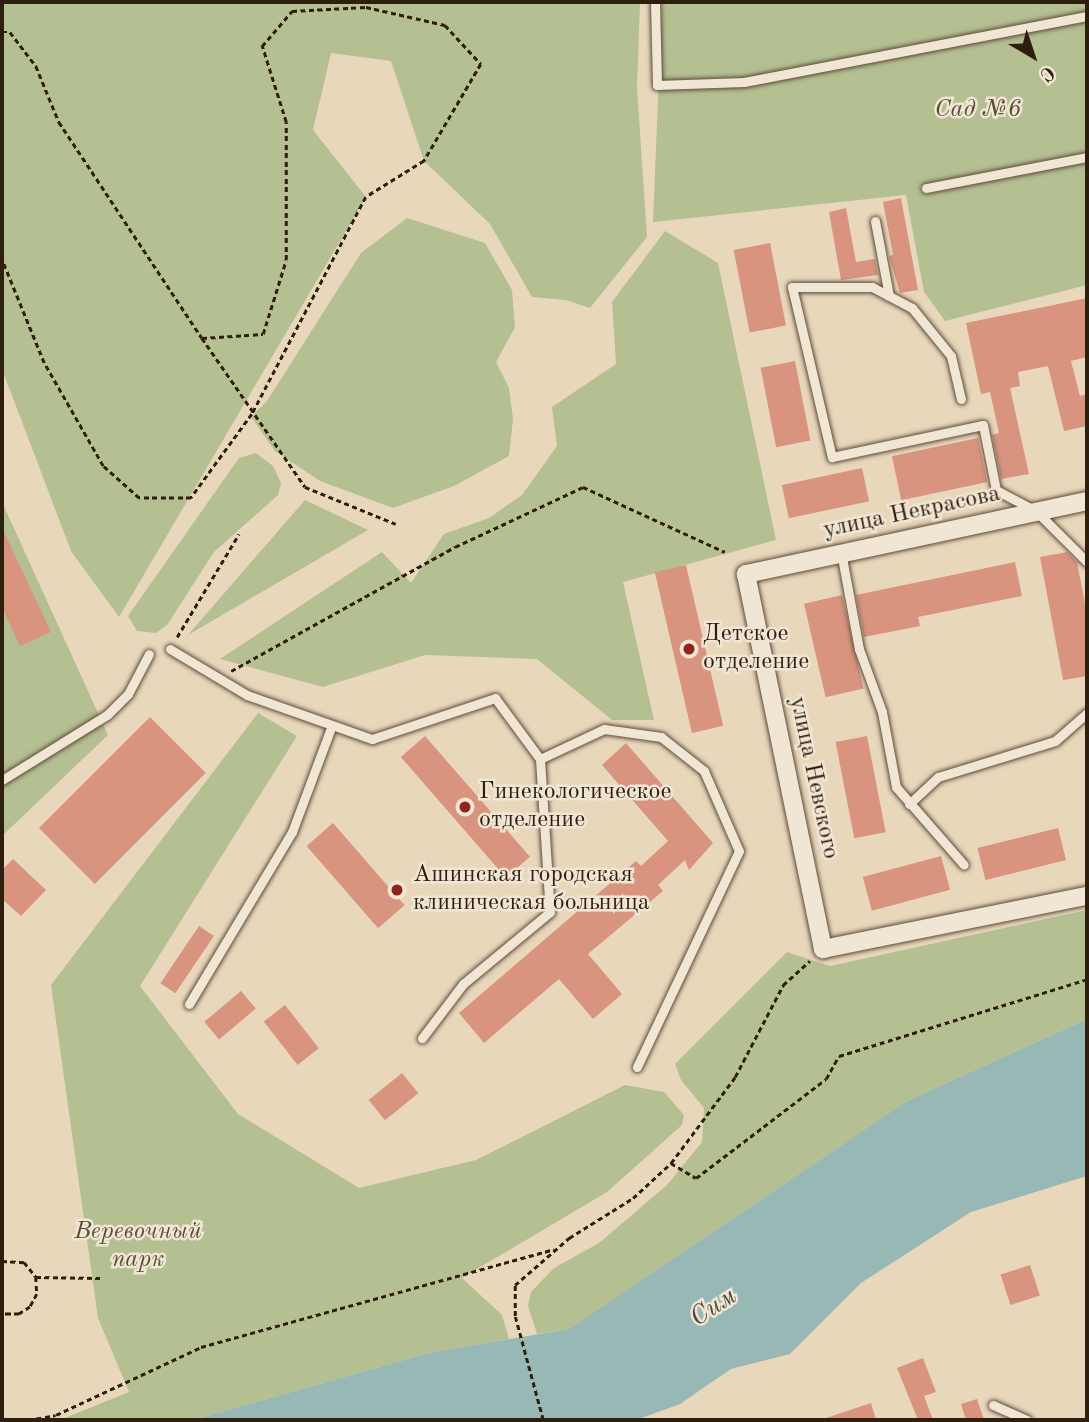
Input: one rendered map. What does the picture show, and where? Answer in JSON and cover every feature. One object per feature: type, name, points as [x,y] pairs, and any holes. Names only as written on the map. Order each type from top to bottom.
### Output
[{"type":"street","name":"улица Некрасова","points":[[747,575],[841,552],[1087,500]]},
{"type":"street","name":"улица Невского","points":[[747,575],[823,949]]},
{"type":"street","points":[[823,949],[1087,896]]},
{"type":"lane","points":[[655,2],[657,85],[744,82],[1087,16]]},
{"type":"lane","points":[[926,188],[1087,157]]},
{"type":"lane","points":[[876,221],[888,296]]},
{"type":"lane","points":[[961,399],[951,356],[912,308],[872,287],[792,287],[832,457],[983,425],[996,490],[1036,512],[1087,562]]},
{"type":"lane","points":[[841,552],[859,649],[882,712],[896,787],[964,865]]},
{"type":"lane","points":[[170,649],[247,695],[372,739],[495,698],[540,759],[550,912],[463,984],[422,1038]]},
{"type":"lane","points":[[2,780],[107,715],[128,694],[149,654]]},
{"type":"lane","points":[[909,804],[939,777],[1055,741],[1087,713]]},
{"type":"lane","points":[[189,1004],[292,832],[332,725]]},
{"type":"lane","points":[[540,759],[604,729],[662,737],[704,771],[739,851],[637,1067]]},
{"type":"lane","points":[[993,1405],[1027,1420]]},
{"type":"path","points":[[2,260],[50,374],[103,466],[139,499],[191,498],[252,414],[366,197],[424,161],[481,64],[445,25],[366,7],[292,11],[262,46],[286,122],[286,260],[263,334],[202,338]]},
{"type":"path","points":[[2,32],[10,32],[36,66],[59,122],[252,414],[304,487],[396,524]]},
{"type":"path","points":[[218,678],[444,553],[583,487],[724,552]]},
{"type":"path","points":[[170,649],[239,534]]},
{"type":"path","points":[[543,1420],[515,1316],[515,1285],[557,1248],[633,1198],[671,1163],[735,1077],[782,985],[823,949]]},
{"type":"path","points":[[671,1163],[696,1178],[826,1079],[839,1056],[1087,979]]},
{"type":"path","points":[[27,1420],[56,1415],[201,1346],[557,1248]]},
{"type":"path","points":[[2,1261],[24,1262],[36,1277],[37,1294],[30,1307],[19,1314],[2,1314]]},
{"type":"path","points":[[36,1277],[100,1278]]},
{"type":"green space","points":[[2,2],[640,2],[637,88],[647,237],[590,308],[566,300],[532,297],[490,224],[424,161],[391,61],[331,53],[313,130],[366,197],[119,617],[71,551],[2,369]]},
{"type":"green space","name":"Сад №6","points":[[662,2],[1087,2],[1087,285],[945,321],[924,292],[906,195],[653,222]]},
{"type":"green space","points":[[407,218],[485,243],[512,290],[515,327],[496,362],[509,388],[513,419],[509,456],[454,486],[393,508],[320,481],[275,451],[251,417],[267,401],[361,253]]},
{"type":"green space","points":[[665,231],[718,263],[776,540],[623,582],[654,720],[612,720],[537,659],[425,655],[323,687],[220,659],[382,552],[411,583],[444,534],[489,518],[522,495],[557,446],[552,407],[616,364],[612,302]]},
{"type":"green space","points":[[256,453],[273,466],[281,483],[278,495],[214,552],[167,625],[156,633],[137,631],[128,616],[239,458]]},
{"type":"green space","points":[[305,500],[368,530],[188,635]]},
{"type":"green space","points":[[2,502],[108,735],[2,836]]},
{"type":"green space","name":"Веревочный парк","points":[[258,713],[297,736],[140,986],[238,1114],[359,1188],[476,1160],[625,1085],[664,1092],[684,1115],[682,1125],[607,1192],[462,1278],[502,1315],[509,1339],[432,1352],[193,1420],[60,1420],[129,1392],[98,1318],[51,985]]},
{"type":"green space","points":[[1087,910],[1087,1019],[907,1101],[569,1329],[537,1334],[528,1306],[531,1292],[554,1268],[599,1243],[667,1185],[702,1142],[704,1108],[681,1080],[675,1064],[787,952],[830,966]]},
{"type":"water","name":"Сим","points":[[1087,1019],[1087,1176],[971,1212],[861,1283],[790,1354],[731,1369],[680,1404],[636,1420],[193,1420],[432,1352],[569,1329],[907,1101]]},
{"type":"building","points":[[901,198],[918,290],[900,293],[889,256],[893,255],[883,202]]},
{"type":"building","points":[[846,208],[856,262],[875,259],[878,275],[841,280],[829,212]]},
{"type":"building","points":[[770,243],[786,325],[750,333],[734,250]]},
{"type":"building","points":[[1087,298],[1087,357],[1071,361],[1080,396],[1087,394],[1087,426],[1064,431],[1048,366],[1018,372],[1020,386],[1010,388],[1029,474],[1001,479],[992,435],[999,433],[990,392],[981,394],[966,323]]},
{"type":"building","points":[[795,361],[810,441],[776,447],[761,368]]},
{"type":"building","points":[[978,438],[987,482],[901,500],[892,456]]},
{"type":"building","points":[[862,468],[869,501],[789,518],[782,485]]},
{"type":"building","points":[[2,528],[51,632],[20,646],[2,607]]},
{"type":"building","points":[[1067,552],[1077,562],[1087,614],[1087,676],[1063,680],[1040,557]]},
{"type":"building","points":[[1015,562],[1022,596],[918,617],[920,626],[864,637],[856,595]]},
{"type":"building","name":"Детское отделение","points":[[686,565],[723,726],[692,733],[655,572]]},
{"type":"building","points":[[842,595],[864,689],[826,697],[804,604]]},
{"type":"building","points":[[150,717],[206,773],[95,884],[39,828]]},
{"type":"building","name":"Гинекологическое отделение","points":[[425,736],[530,857],[506,878],[401,757]]},
{"type":"building","points":[[867,736],[886,832],[854,838],[836,742]]},
{"type":"building","points":[[626,743],[713,843],[689,870],[685,860],[658,885],[663,891],[588,954],[622,994],[593,1019],[559,979],[484,1043],[459,1013],[636,861],[641,866],[668,841],[602,765]]},
{"type":"building","points":[[333,823],[405,905],[378,928],[307,846]]},
{"type":"building","points":[[1058,828],[1066,860],[985,880],[977,848]]},
{"type":"building","points":[[941,856],[950,890],[872,911],[863,877]]},
{"type":"building","points":[[13,859],[46,890],[21,916],[2,899],[2,870]]},
{"type":"building","points":[[199,926],[214,936],[175,993],[160,983]]},
{"type":"building","points":[[241,991],[256,1009],[219,1039],[204,1022]]},
{"type":"building","points":[[285,1005],[319,1048],[298,1065],[264,1022]]},
{"type":"building","points":[[402,1073],[418,1093],[385,1120],[369,1100]]},
{"type":"building","points":[[1030,1265],[1040,1295],[1010,1305],[1001,1275]]},
{"type":"building","points":[[923,1358],[936,1392],[924,1396],[933,1420],[918,1420],[897,1368]]},
{"type":"building","points":[[977,1399],[984,1420],[966,1420],[961,1404]]},
{"type":"building","points":[[871,1403],[876,1420],[826,1418]]},
{"type":"place","name":"Детское отделение","points":[[689,649]]},
{"type":"place","name":"Гинекологическое отделение","points":[[465,807]]},
{"type":"place","name":"Ашинская городская клиническая больница","points":[[397,890]]}]
